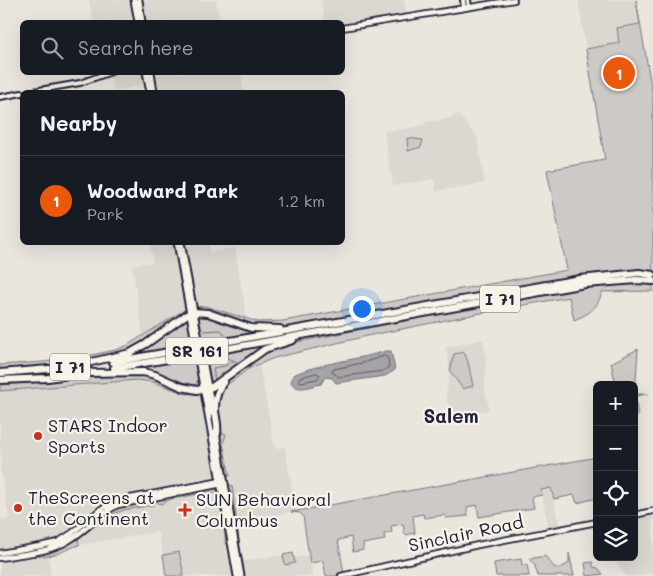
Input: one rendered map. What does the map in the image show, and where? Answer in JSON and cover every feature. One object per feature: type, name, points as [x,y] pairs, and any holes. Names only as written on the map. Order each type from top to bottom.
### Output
[{"type":"highway","name":"I 71","points":[[0,380],[48,378],[87,373],[302,328],[580,279],[640,274],[653,275]]},
{"type":"highway","name":"I 71","points":[[207,349],[348,328],[585,284],[637,280],[653,281]]},
{"type":"highway","points":[[70,368],[130,353],[192,313],[208,313],[251,328],[302,328]]},
{"type":"highway","points":[[87,373],[143,372],[191,390],[206,389],[270,346],[348,328]]},
{"type":"highway","name":"I 71","points":[[0,374],[70,368],[191,352]]},
{"type":"highway","points":[[217,434],[218,429],[214,410],[215,401],[219,388],[229,375]]},
{"type":"main road","points":[[134,0],[138,20]]},
{"type":"main road","points":[[138,0],[142,20]]},
{"type":"main road","points":[[345,28],[514,0]]},
{"type":"main road","points":[[147,75],[150,90]]},
{"type":"main road","points":[[151,75],[154,90]]},
{"type":"main road","name":"SR 161","points":[[177,245],[192,313]]},
{"type":"main road","name":"SR 161","points":[[181,245],[237,576]]},
{"type":"main road","name":"SR 161","points":[[206,389],[217,434],[222,483],[241,576]]},
{"type":"main road","points":[[0,553],[58,542],[72,534],[101,509],[118,501],[222,483]]},
{"type":"main road","points":[[0,558],[50,549],[62,544],[73,538],[104,512],[118,505],[222,483]]},
{"type":"main road","points":[[638,514],[653,511]]},
{"type":"main road","name":"Sinclair Road","points":[[342,576],[478,545],[593,523]]},
{"type":"street","points":[[463,0],[467,8]]},
{"type":"street","points":[[467,8],[468,0]]},
{"type":"street","points":[[40,90],[80,83],[102,75]]},
{"type":"street","points":[[0,98],[20,94]]},
{"type":"shaded area","points":[[89,0],[216,0],[220,20],[93,20]]},
{"type":"shaded area","points":[[321,0],[404,0],[407,15],[345,26],[345,20],[325,20]]},
{"type":"shaded area","points":[[578,0],[636,0],[640,24],[620,43],[586,49]]},
{"type":"shaded area","points":[[636,0],[653,97],[653,271],[596,273],[285,327],[256,327],[197,307],[205,306],[258,322],[283,321],[567,270],[547,170],[605,160],[586,49],[619,43],[617,28],[640,24]]},
{"type":"shaded area","points":[[109,75],[241,75],[244,90],[144,90],[143,85],[115,90]]},
{"type":"shaded area","points":[[458,114],[477,137],[485,183],[436,191],[434,179],[393,186],[384,132],[425,125],[425,122],[447,119]]},
{"type":"shaded area","points":[[407,138],[423,140],[421,147],[408,151]]},
{"type":"shaded area","points":[[150,245],[209,245],[210,252],[235,248],[247,319],[205,306],[197,307],[186,310],[143,335],[132,265],[153,262]]},
{"type":"shaded area","points":[[618,284],[653,284],[653,291],[602,292],[592,310],[574,320],[569,297],[367,336],[274,358],[248,369],[227,385],[220,396],[218,409],[220,432],[226,434],[223,444],[230,476],[227,476],[216,411],[218,399],[222,388],[229,378],[238,369],[259,355],[282,345],[429,316]]},
{"type":"shaded area","points":[[186,309],[184,314],[152,338],[133,349],[119,354],[86,362],[0,370],[0,365],[78,358],[115,350],[126,346]]},
{"type":"shaded area","points":[[198,316],[212,317],[237,328],[248,330],[275,330],[203,343]]},
{"type":"shaded area","points":[[189,317],[193,345],[121,358]]},
{"type":"shaded area","points":[[483,339],[486,357],[485,389],[489,410],[451,416],[446,395],[450,371],[446,347]]},
{"type":"shaded area","points":[[279,343],[226,373],[213,383],[211,381],[206,356]]},
{"type":"shaded area","points":[[638,349],[636,381],[615,381],[611,363]]},
{"type":"shaded area","points":[[464,352],[473,386],[463,389],[450,371],[454,354]]},
{"type":"shaded area","points":[[196,358],[199,380],[194,386],[151,372],[129,369]]},
{"type":"shaded area","points":[[259,364],[275,448],[285,447],[296,511],[236,522],[231,480],[223,444],[226,434],[220,432],[218,404],[220,396],[227,385],[248,369]]},
{"type":"shaded area","points":[[131,374],[150,376],[188,391],[200,393],[186,394],[153,382],[137,380],[0,391],[0,385]]},
{"type":"shaded area","points":[[137,380],[153,382],[186,394],[201,394],[216,475],[216,489],[159,498],[114,509],[76,538],[44,552],[44,556],[48,556],[51,576],[0,576],[0,520],[9,519],[0,466],[2,460],[0,451],[0,391]]},
{"type":"shaded area","points":[[593,458],[593,499],[577,503],[574,495],[554,499],[551,488],[541,490],[542,495],[532,497],[534,508],[479,517],[477,505],[467,507],[468,516],[446,518],[445,515],[424,518],[423,514],[413,516],[415,533],[405,535],[403,524],[391,526],[392,532],[384,534],[385,540],[363,544],[363,550],[353,552],[351,537],[338,540],[344,573],[347,576],[326,576],[323,561],[310,563],[303,516],[300,513],[291,512]]},
{"type":"shaded area","points":[[229,485],[232,485],[243,573],[238,545]]},
{"type":"shaded area","points":[[551,488],[560,529],[549,531],[541,490]]},
{"type":"shaded area","points":[[215,489],[219,490],[227,544],[225,542],[219,497],[216,493],[210,492],[171,499],[161,504],[157,503],[159,498]]},
{"type":"shaded area","points":[[210,492],[216,493],[219,496],[226,552],[233,576],[184,576],[179,552],[163,555],[158,532],[79,545],[77,539],[105,517],[124,510],[160,505],[171,499]]},
{"type":"shaded area","points":[[151,500],[154,505],[124,510],[105,517],[78,539],[79,545],[57,554],[43,556],[44,552],[56,549],[114,509]]},
{"type":"shaded area","points":[[653,511],[653,572],[639,576],[626,576],[619,568],[618,561],[638,561],[638,514]]},
{"type":"shaded area","points":[[179,552],[184,576],[166,576],[163,555]]},
{"type":"shaded area","points":[[293,553],[295,563],[285,565],[283,555]]},
{"type":"shaded area","points":[[569,553],[574,576],[538,576],[534,564],[529,559],[545,556],[554,567],[559,569],[569,563]]},
{"type":"shaded area","points":[[283,555],[285,565],[295,563],[294,558],[309,555],[313,576],[234,576],[234,574],[244,572],[242,561]]},
{"type":"shaded area","points":[[521,559],[522,565],[527,565],[529,576],[496,576],[494,563]]},
{"type":"shaded area","points":[[593,562],[593,567],[598,568],[603,574],[587,576],[585,563]]},
{"type":"water","points":[[391,351],[395,370],[385,376],[336,383],[332,378],[325,377],[321,384],[304,388],[297,387],[291,382],[293,375],[303,371]]},
{"type":"waterway","points":[[204,331],[221,330],[225,335]]},
{"type":"waterway","points":[[228,358],[237,362]]},
{"type":"waterway","points":[[215,381],[213,368],[225,366],[234,360]]},
{"type":"place","name":"Woodward Park","points":[[619,73]]},
{"type":"place","name":"STARS Indoor Sports","points":[[38,436]]},
{"type":"place","name":"TheScreens at the Continent","points":[[18,508]]},
{"type":"place","name":"SUN Behavioral Columbus","points":[[185,510]]},
{"type":"district","name":"Salem","points":[[451,416]]}]
